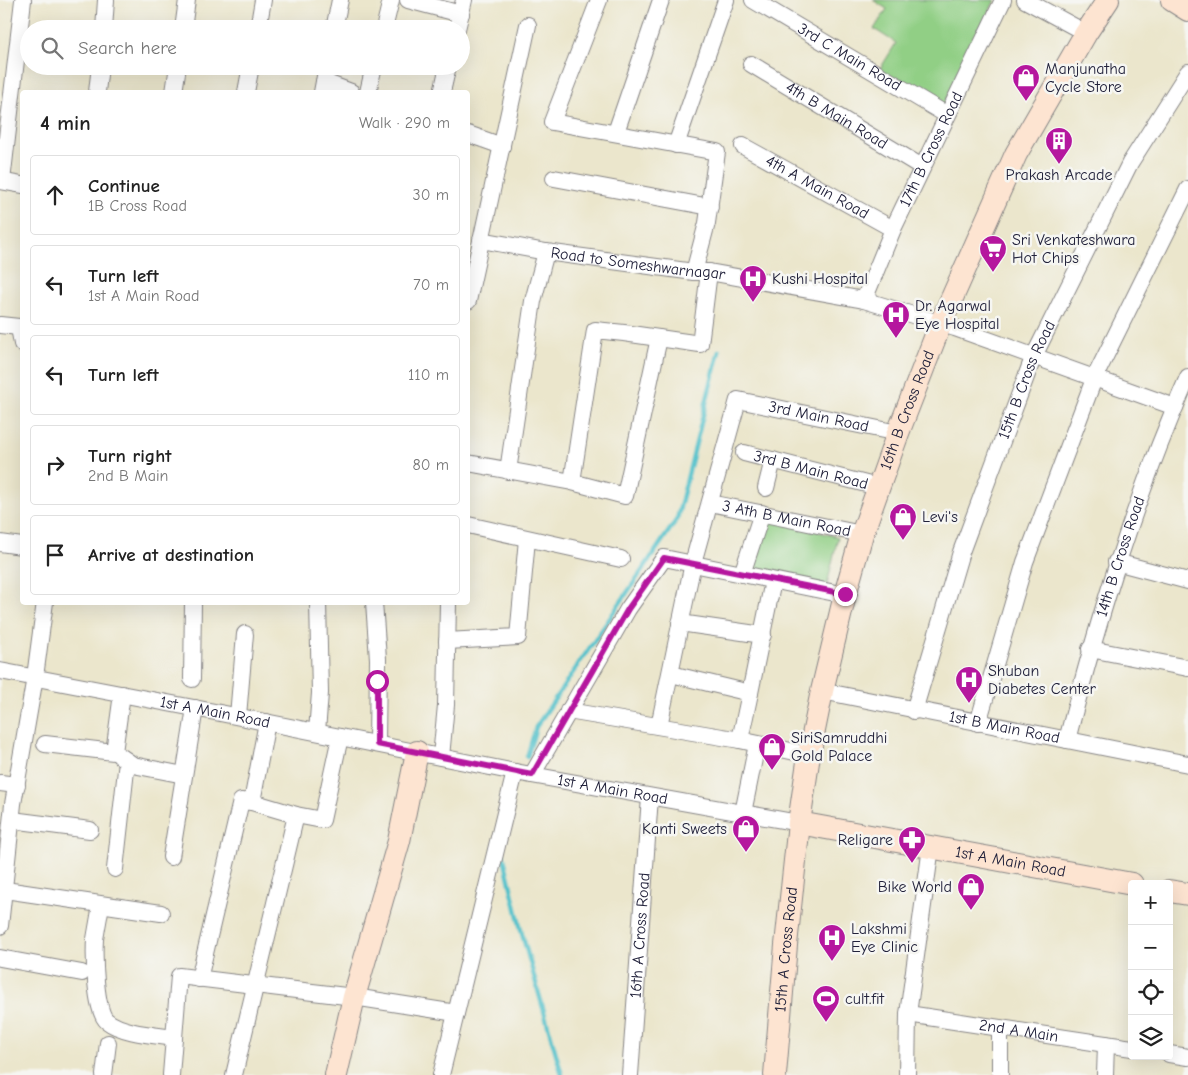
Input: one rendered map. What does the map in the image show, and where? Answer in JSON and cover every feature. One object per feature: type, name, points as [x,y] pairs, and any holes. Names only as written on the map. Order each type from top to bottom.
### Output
[{"type":"main road","name":"16th B Cross Road","points":[[799,823],[809,754],[845,594],[862,534],[898,433],[940,325],[1016,154],[1086,33],[1108,0]]},
{"type":"main road","points":[[1172,0],[1188,10]]},
{"type":"main road","points":[[336,1075],[354,998],[399,841],[418,752]]},
{"type":"main road","name":"1st A Main Road","points":[[799,823],[1128,883]]},
{"type":"main road","name":"15th A Cross Road","points":[[775,1075],[799,823]]},
{"type":"main road","points":[[1173,892],[1188,894]]},
{"type":"street","points":[[20,185],[1,181],[7,82],[23,0]]},
{"type":"street","points":[[105,20],[106,0]]},
{"type":"street","points":[[184,20],[187,0]]},
{"type":"street","points":[[260,20],[263,0]]},
{"type":"street","points":[[336,20],[340,0]]},
{"type":"street","points":[[386,20],[391,0]]},
{"type":"street","points":[[408,0],[426,2],[461,14]]},
{"type":"street","points":[[572,482],[595,330],[700,344],[702,272],[717,152],[616,132],[552,122],[599,0]]},
{"type":"street","points":[[616,132],[661,0]]},
{"type":"street","points":[[676,145],[726,0]]},
{"type":"street","name":"3rd C Main Road","points":[[753,0],[947,115]]},
{"type":"street","name":"17th B Cross Road","points":[[864,300],[893,229],[1003,0]]},
{"type":"street","points":[[1025,0],[1086,33]]},
{"type":"street","points":[[470,292],[528,25]]},
{"type":"street","name":"4th B Main Road","points":[[751,64],[922,167]]},
{"type":"street","name":"15th B Cross Road","points":[[914,711],[961,552],[1033,358],[1130,163],[1188,72]]},
{"type":"street","points":[[97,90],[99,75]]},
{"type":"street","points":[[174,90],[177,75]]},
{"type":"street","points":[[246,90],[249,75]]},
{"type":"street","points":[[368,90],[372,75]]},
{"type":"street","points":[[442,90],[446,75]]},
{"type":"street","points":[[324,80],[346,90]]},
{"type":"street","points":[[470,135],[502,146]]},
{"type":"street","name":"4th A Main Road","points":[[742,146],[893,229]]},
{"type":"street","points":[[554,178],[710,207]]},
{"type":"street","points":[[978,723],[1025,562],[1094,379],[1188,189]]},
{"type":"street","name":"Road to Someshwarnagar","points":[[481,240],[546,252],[702,272],[864,300],[940,325]]},
{"type":"street","points":[[508,471],[533,301],[546,252]]},
{"type":"street","points":[[0,325],[20,327]]},
{"type":"street","points":[[940,325],[955,328],[1033,358],[1175,407]]},
{"type":"street","points":[[470,463],[572,482],[625,496],[659,338]]},
{"type":"street","name":"14th B Cross Road","points":[[1067,740],[1090,649],[1116,562],[1188,377]]},
{"type":"street","name":"3rd Main Road","points":[[710,503],[738,400],[898,433]]},
{"type":"street","name":"3rd B Main Road","points":[[744,453],[878,487]]},
{"type":"street","points":[[766,488],[773,460]]},
{"type":"street","points":[[659,726],[693,563],[710,503]]},
{"type":"street","name":"3 Ath B Main Road","points":[[710,503],[862,534]]},
{"type":"street","points":[[742,574],[762,513]]},
{"type":"street","points":[[470,525],[621,559]]},
{"type":"street","points":[[447,641],[518,637],[527,538]]},
{"type":"street","points":[[0,543],[20,546]]},
{"type":"street","points":[[532,775],[628,609],[664,558],[845,594]]},
{"type":"street","points":[[1116,562],[1188,582]]},
{"type":"street","points":[[740,740],[773,581]]},
{"type":"street","points":[[0,926],[16,786],[35,677],[45,605]]},
{"type":"street","points":[[192,605],[192,680]]},
{"type":"street","points":[[317,732],[320,693],[318,605]]},
{"type":"street","points":[[374,605],[378,659],[377,744]]},
{"type":"street","points":[[441,757],[446,705],[448,605]]},
{"type":"street","points":[[680,623],[763,635]]},
{"type":"street","points":[[238,716],[244,634]]},
{"type":"street","points":[[1090,649],[1188,668]]},
{"type":"street","name":"1st A Main Road","points":[[0,671],[238,716],[515,772],[799,823]]},
{"type":"street","points":[[671,674],[750,694]]},
{"type":"street","name":"1st B Main Road","points":[[822,691],[914,711],[1188,764]]},
{"type":"street","points":[[115,869],[122,694]]},
{"type":"street","points":[[171,857],[195,708]]},
{"type":"street","points":[[568,711],[740,740],[809,754]]},
{"type":"street","points":[[252,802],[267,722]]},
{"type":"street","points":[[199,979],[241,801],[252,802],[296,815],[322,820],[340,737]]},
{"type":"street","points":[[45,744],[120,756],[133,765],[184,775]]},
{"type":"street","points":[[743,813],[757,744]]},
{"type":"street","points":[[441,1075],[515,772]]},
{"type":"street","points":[[0,783],[16,786]]},
{"type":"street","name":"16th A Cross Road","points":[[630,1075],[650,797]]},
{"type":"street","points":[[234,1075],[296,815]]},
{"type":"street","points":[[12,820],[90,830]]},
{"type":"street","points":[[907,1075],[908,1014],[931,847]]},
{"type":"street","points":[[2,897],[101,905],[161,913]]},
{"type":"street","points":[[101,905],[95,941],[99,1007],[105,1020],[116,1027],[174,1038]]},
{"type":"street","points":[[0,958],[82,973]]},
{"type":"street","points":[[170,1075],[178,976],[456,1013]]},
{"type":"street","name":"2nd A Main","points":[[908,1014],[1128,1047]]},
{"type":"street","points":[[1000,1028],[1000,1075]]},
{"type":"street","points":[[104,1075],[108,1043]]},
{"type":"street","points":[[1105,1075],[1106,1044]]},
{"type":"street","points":[[1173,1055],[1188,1057]]},
{"type":"green space","points":[[873,0],[995,0],[941,109],[880,69],[896,43],[874,29],[887,9]]},
{"type":"green space","points":[[766,518],[838,537],[827,585],[750,570]]},
{"type":"waterway","points":[[527,757],[536,727],[677,519],[719,351]]},
{"type":"waterway","points":[[502,850],[522,934],[562,1075]]},
{"type":"place","name":"Manjunatha Cycle Store","points":[[1026,102]]},
{"type":"place","name":"Prakash Arcade","points":[[1059,165]]},
{"type":"place","name":"Sri Venkateshwara Hot Chips","points":[[993,273]]},
{"type":"place","name":"Kushi Hospital","points":[[753,303]]},
{"type":"place","name":"Dr. Agarwal Eye Hospital","points":[[896,339]]},
{"type":"place","name":"Levi's","points":[[903,541]]},
{"type":"place","name":"Shuban Diabetes Center","points":[[969,704]]},
{"type":"place","name":"SiriSamruddhi Gold Palace","points":[[772,771]]},
{"type":"place","name":"Kanti Sweets","points":[[746,853]]},
{"type":"place","name":"Religare","points":[[912,864]]},
{"type":"place","name":"Bike World","points":[[971,911]]},
{"type":"place","name":"Lakshmi Eye Clinic","points":[[832,962]]},
{"type":"place","name":"cult.fit","points":[[826,1023]]},
{"type":"route","points":[[377,681],[377,744],[532,775],[628,609],[664,558],[845,594]]}]
